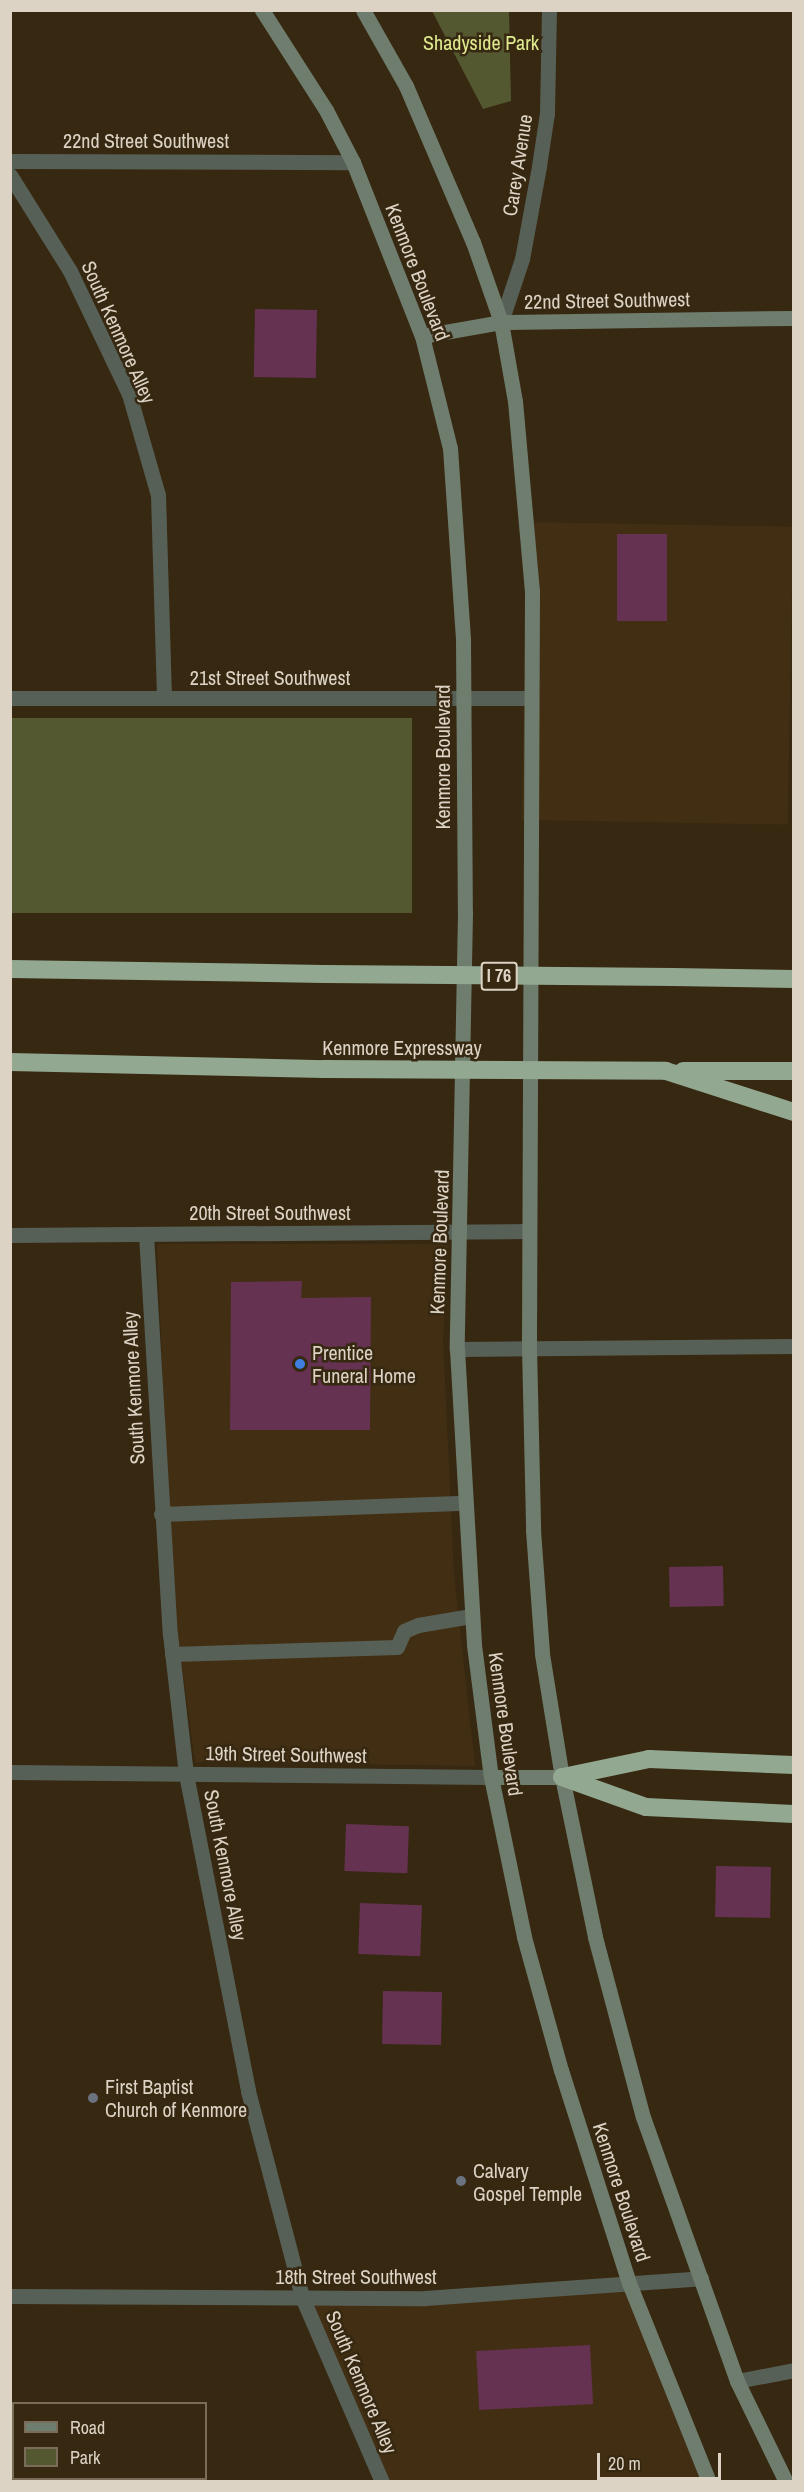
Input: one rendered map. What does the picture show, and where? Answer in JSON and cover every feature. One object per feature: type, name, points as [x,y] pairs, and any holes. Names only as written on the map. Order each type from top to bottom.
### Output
[{"type":"highway","name":"I 76","points":[[10,969],[794,979]]},
{"type":"highway","name":"Kenmore Expressway","points":[[10,1062],[324,1069],[794,1071]]},
{"type":"highway","points":[[666,1071],[794,1112]]},
{"type":"highway","points":[[562,1777],[649,1759],[794,1765]]},
{"type":"highway","points":[[562,1777],[646,1807],[794,1814]]},
{"type":"main road","name":"Kenmore Boulevard","points":[[262,10],[326,110],[353,162],[422,336],[450,448],[462,580],[465,913],[457,1349],[471,1616],[491,1777],[524,1937],[561,2070],[629,2283],[709,2481]]},
{"type":"main road","points":[[363,10],[406,86],[473,242],[501,322],[515,401],[532,591],[529,1347],[533,1530],[541,1643],[562,1777],[595,1937],[643,2117],[737,2381],[786,2481]]},
{"type":"main road","name":"22nd Street Southwest","points":[[422,336],[501,322],[794,318]]},
{"type":"main road","name":"19th Street Southwest","points":[[491,1777],[562,1777]]},
{"type":"street","name":"Carey Avenue","points":[[501,322],[522,259],[547,113],[549,10]]},
{"type":"street","name":"22nd Street Southwest","points":[[10,161],[353,162]]},
{"type":"street","name":"South Kenmore Alley","points":[[10,175],[70,272],[129,394],[158,495],[164,698]]},
{"type":"street","name":"21st Street Southwest","points":[[10,698],[530,698]]},
{"type":"street","name":"20th Street Southwest","points":[[10,1235],[529,1231]]},
{"type":"street","name":"South Kenmore Alley","points":[[146,1234],[161,1514],[172,1654],[186,1774],[248,2091],[302,2297],[382,2481]]},
{"type":"street","points":[[457,1349],[794,1346]]},
{"type":"street","points":[[161,1514],[465,1503]]},
{"type":"street","points":[[172,1654],[398,1647],[404,1631],[418,1624],[471,1616]]},
{"type":"street","name":"19th Street Southwest","points":[[10,1772],[491,1777]]},
{"type":"street","name":"18th Street Southwest","points":[[10,2296],[425,2298],[700,2278]]},
{"type":"street","points":[[737,2381],[794,2370]]},
{"type":"shaded area","points":[[527,522],[793,527],[788,825],[522,820]]},
{"type":"shaded area","points":[[157,1244],[449,1244],[443,1339],[454,1574],[475,1766],[195,1762],[172,1592]]},
{"type":"shaded area","points":[[629,2283],[712,2481],[380,2481],[302,2297]]},
{"type":"green space","name":"Shadyside Park","points":[[432,11],[509,11],[511,101],[483,109]]},
{"type":"green space","points":[[11,718],[412,718],[412,913],[11,913]]},
{"type":"building","points":[[255,309],[317,310],[316,378],[254,377]]},
{"type":"building","points":[[617,534],[667,534],[667,621],[617,621]]},
{"type":"building","name":"Prentice Funeral Home","points":[[302,1281],[301,1298],[371,1297],[370,1430],[230,1430],[231,1282]]},
{"type":"building","points":[[723,1566],[724,1606],[670,1607],[669,1567]]},
{"type":"building","points":[[346,1824],[409,1826],[407,1873],[344,1871]]},
{"type":"building","points":[[716,1866],[771,1867],[770,1918],[715,1917]]},
{"type":"building","points":[[360,1903],[422,1905],[420,1956],[358,1954]]},
{"type":"building","points":[[383,1991],[442,1992],[441,2045],[382,2044]]},
{"type":"building","points":[[590,2345],[593,2404],[479,2410],[476,2351]]},
{"type":"place","name":"Prentice Funeral Home","points":[[300,1364]]},
{"type":"place","name":"First Baptist Church of Kenmore","points":[[93,2098]]},
{"type":"place","name":"Calvary Gospel Temple","points":[[461,2181]]}]
